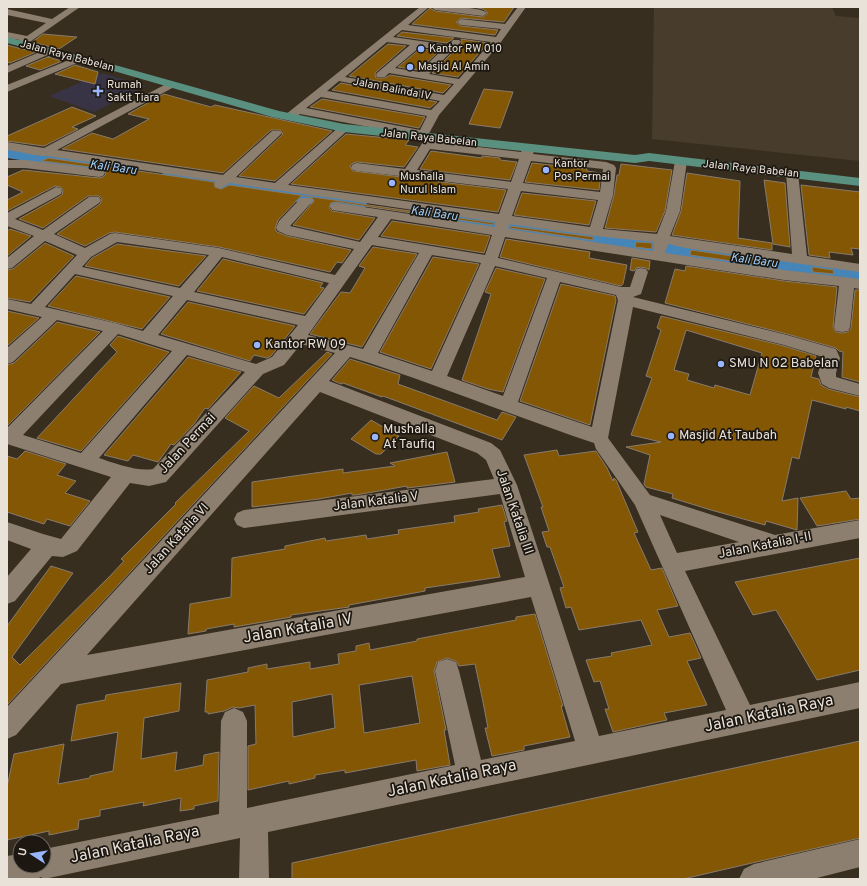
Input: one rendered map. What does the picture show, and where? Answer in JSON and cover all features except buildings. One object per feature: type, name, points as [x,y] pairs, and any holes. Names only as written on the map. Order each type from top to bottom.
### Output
[{"type":"main road","name":"Jalan Raya Babelan","points":[[7,40],[24,41],[49,51],[170,84],[294,113],[344,128],[422,135],[527,153],[635,159],[649,157],[860,182]]},
{"type":"street","points":[[7,35],[24,41],[76,7]]},
{"type":"street","points":[[294,113],[425,7]]},
{"type":"street","points":[[435,7],[483,10],[494,14]]},
{"type":"street","points":[[294,113],[422,135],[434,114],[460,82],[498,40],[506,28],[510,16],[522,7]]},
{"type":"street","points":[[7,12],[54,22]]},
{"type":"street","points":[[414,16],[429,18]]},
{"type":"street","points":[[451,34],[456,22],[506,28]]},
{"type":"street","points":[[400,27],[498,40]]},
{"type":"street","points":[[421,76],[462,36]]},
{"type":"street","points":[[386,39],[449,48]]},
{"type":"street","points":[[370,85],[418,44]]},
{"type":"street","points":[[7,70],[49,51]]},
{"type":"street","points":[[7,89],[79,59]]},
{"type":"street","points":[[387,70],[460,82]]},
{"type":"street","name":"Jalan Balinda IV","points":[[337,78],[447,99]]},
{"type":"street","points":[[24,160],[170,84]]},
{"type":"street","points":[[378,104],[392,89]]},
{"type":"street","points":[[319,93],[434,114]]},
{"type":"street","points":[[278,187],[344,128]]},
{"type":"street","points":[[222,184],[276,133]]},
{"type":"street","points":[[7,146],[24,160],[138,172],[222,184],[306,201],[374,207],[854,274]]},
{"type":"street","points":[[408,174],[427,146],[527,153],[608,167],[610,168],[605,197],[595,232]]},
{"type":"street","points":[[437,380],[490,260],[503,225],[514,186],[527,153]]},
{"type":"street","points":[[24,160],[138,172]]},
{"type":"street","points":[[661,247],[673,211],[681,161]]},
{"type":"street","points":[[357,167],[605,197]]},
{"type":"street","points":[[792,174],[800,260]]},
{"type":"street","points":[[222,184],[278,187],[374,207],[387,215],[595,232],[661,247],[686,244],[800,260],[854,274]]},
{"type":"street","points":[[7,218],[56,191]]},
{"type":"street","points":[[7,265],[44,235],[94,200]]},
{"type":"street","points":[[306,201],[284,224],[283,228],[292,232],[366,244],[428,250],[490,260],[555,276],[787,340],[830,353],[832,358],[828,380],[835,384],[860,390]]},
{"type":"street","name":"Jalan Permai","points":[[8,437],[125,474],[149,478],[159,476],[257,370],[271,366],[278,361],[297,338],[387,215]]},
{"type":"street","points":[[7,221],[44,235],[86,254]]},
{"type":"street","points":[[34,310],[86,254],[115,237],[219,252],[339,281]]},
{"type":"street","name":"Jalan Katalia VI","points":[[7,726],[318,384],[357,354],[428,250]]},
{"type":"street","points":[[147,337],[219,252]]},
{"type":"street","points":[[71,269],[308,322]]},
{"type":"street","points":[[623,296],[636,290],[640,272]]},
{"type":"street","points":[[842,327],[854,274]]},
{"type":"street","points":[[508,406],[555,276]]},
{"type":"street","points":[[297,338],[357,354],[437,380],[599,437],[623,296]]},
{"type":"street","points":[[7,304],[115,328],[257,370]]},
{"type":"street","points":[[7,358],[54,314]]},
{"type":"street","points":[[8,437],[115,328]]},
{"type":"street","points":[[85,461],[184,348]]},
{"type":"street","name":"Jalan Katalia III","points":[[318,384],[484,448],[493,455],[508,485],[591,750]]},
{"type":"street","points":[[603,444],[643,501],[670,564],[744,719]]},
{"type":"street","points":[[7,531],[48,545],[63,548],[70,544],[125,474]]},
{"type":"street","name":"Jalan Katalia V","points":[[244,519],[508,485]]},
{"type":"street","points":[[643,501],[775,544]]},
{"type":"street","name":"Jalan Katalia I-II","points":[[670,564],[860,529]]},
{"type":"street","points":[[7,594],[48,545]]},
{"type":"street","name":"Jalan Katalia IV","points":[[56,673],[539,585]]},
{"type":"street","points":[[447,671],[471,775]]},
{"type":"street","name":"Jalan Katalia Raya","points":[[52,862],[860,695]]},
{"type":"street","points":[[234,721],[243,823],[254,879]]},
{"type":"street","points":[[754,879],[808,873],[860,853]]},
{"type":"shaded area","points":[[654,7],[832,7],[836,16],[860,18],[860,161],[652,139]]},
{"type":"shaded area","name":"Rumah Sakit Tiara","points":[[102,73],[146,86],[94,112],[49,96]]},
{"type":"waterway","name":"Kali Baru","points":[[7,152],[91,165]]},
{"type":"waterway","name":"Kali Baru","points":[[170,177],[356,204]]},
{"type":"waterway","name":"Kali Baru","points":[[465,219],[860,276]]},
{"type":"place","name":"Kantor RW 010","points":[[421,49]]},
{"type":"place","name":"Masjid Al Amin","points":[[410,67]]},
{"type":"place","name":"Rumah Sakit Tiara","points":[[98,91]]},
{"type":"place","name":"Kantor Pos Permai","points":[[546,170]]},
{"type":"place","name":"Mushalla Nurul Islam","points":[[392,183]]},
{"type":"place","name":"Kantor RW 09","points":[[257,345]]},
{"type":"place","name":"SMU N 02 Babelan","points":[[721,364]]},
{"type":"place","name":"Masjid At Taubah","points":[[671,436]]},
{"type":"place","name":"Mushalla At Taufiq","points":[[375,437]]}]
